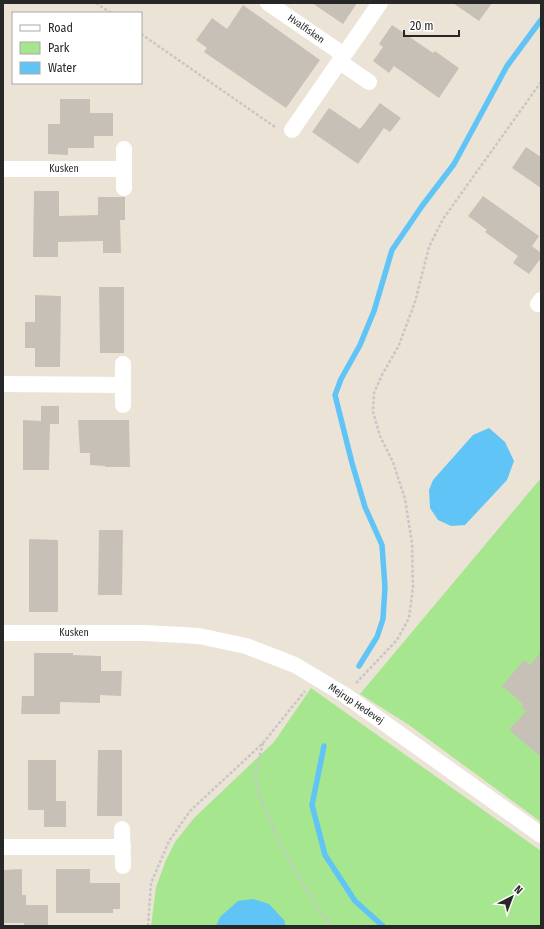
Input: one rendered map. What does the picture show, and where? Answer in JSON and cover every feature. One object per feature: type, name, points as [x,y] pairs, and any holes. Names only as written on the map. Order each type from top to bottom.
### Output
[{"type":"street","name":"Hvalfisken","points":[[268,3],[342,59],[369,82]]},
{"type":"street","points":[[292,130],[380,3]]},
{"type":"street","points":[[124,149],[124,188]]},
{"type":"street","name":"Kusken","points":[[3,169],[124,168]]},
{"type":"street","points":[[123,364],[123,405]]},
{"type":"street","points":[[3,384],[123,385]]},
{"type":"street","name":"Kusken","points":[[3,633],[145,633]]},
{"type":"street","name":"Mejrup Hedevej","points":[[145,633],[199,636],[246,646],[295,665],[345,695],[541,835]]},
{"type":"street","points":[[122,829],[123,866]]},
{"type":"street","points":[[3,848],[123,847]]},
{"type":"path","points":[[96,3],[110,12]]},
{"type":"path","points":[[142,35],[288,136],[292,130]]},
{"type":"path","points":[[345,695],[397,640],[409,618],[413,587],[412,543],[405,499],[393,462],[380,436],[373,412],[374,393],[382,375],[400,345],[415,302],[429,247],[443,219],[541,82]]},
{"type":"path","points":[[148,926],[151,883],[169,841],[190,812],[263,743],[315,677]]},
{"type":"path","points":[[263,743],[255,775],[258,792],[284,850],[317,907],[331,926]]},
{"type":"green space","points":[[541,478],[541,822],[409,725],[360,694]]},
{"type":"green space","points":[[311,688],[541,851],[541,926],[151,926],[156,887],[166,860],[175,842],[194,818],[274,742]]},
{"type":"water","points":[[489,428],[505,442],[514,461],[507,480],[465,525],[451,526],[438,520],[430,508],[429,490],[433,480],[473,435]]},
{"type":"water","points":[[253,899],[269,904],[284,920],[286,926],[216,926],[220,917],[238,901]]},
{"type":"building","points":[[312,3],[357,3],[343,24]]},
{"type":"building","points":[[453,3],[492,3],[479,21]]},
{"type":"building","points":[[243,5],[320,60],[286,108],[204,52],[207,48],[196,40],[212,18],[227,29]]},
{"type":"building","points":[[392,25],[433,53],[435,51],[459,68],[439,98],[394,66],[389,73],[373,61],[383,47],[379,44]]},
{"type":"building","points":[[60,99],[90,99],[90,113],[113,113],[113,136],[94,136],[94,148],[68,148],[68,155],[48,154],[48,124],[60,124]]},
{"type":"building","points":[[380,103],[401,118],[390,132],[384,128],[358,164],[312,132],[329,108],[360,129]]},
{"type":"building","points":[[526,147],[541,157],[541,188],[512,168]]},
{"type":"building","points":[[34,191],[59,191],[59,216],[98,215],[98,197],[125,197],[125,220],[120,220],[121,253],[103,253],[103,241],[58,242],[58,257],[33,257]]},
{"type":"building","points":[[483,196],[539,236],[532,246],[541,253],[541,258],[529,274],[513,263],[518,256],[485,232],[487,230],[468,216]]},
{"type":"building","points":[[99,287],[124,287],[124,353],[100,353]]},
{"type":"building","points":[[35,295],[61,296],[60,367],[35,367],[35,348],[25,348],[25,322],[35,322]]},
{"type":"building","points":[[41,406],[59,406],[59,424],[50,424],[49,470],[23,470],[23,420],[41,421]]},
{"type":"building","points":[[78,420],[129,420],[130,467],[105,467],[90,465],[90,453],[80,453]]},
{"type":"building","points":[[99,530],[123,530],[122,595],[98,595]]},
{"type":"building","points":[[29,539],[58,540],[58,612],[29,612]]},
{"type":"building","points":[[541,652],[541,757],[509,730],[526,711],[521,707],[523,704],[502,686],[524,660],[530,665]]},
{"type":"building","points":[[34,653],[73,653],[73,655],[101,656],[101,671],[122,671],[121,696],[100,695],[100,703],[60,702],[60,714],[21,714],[22,696],[34,696]]},
{"type":"building","points":[[98,750],[122,750],[122,816],[97,816]]},
{"type":"building","points":[[28,760],[56,760],[56,801],[66,801],[66,827],[44,827],[44,810],[28,810]]},
{"type":"building","points":[[22,869],[22,895],[26,895],[26,905],[48,905],[48,926],[24,926],[24,923],[3,923],[3,870]]},
{"type":"building","points":[[56,869],[90,869],[90,883],[120,883],[120,909],[113,909],[113,913],[56,913]]},
{"type":"waterway","points":[[359,666],[377,637],[383,619],[385,587],[382,545],[365,507],[335,395],[341,379],[360,345],[374,311],[392,250],[422,206],[454,164],[507,66],[541,20]]},
{"type":"waterway","points":[[324,746],[312,805],[325,855],[355,901],[383,926]]}]
